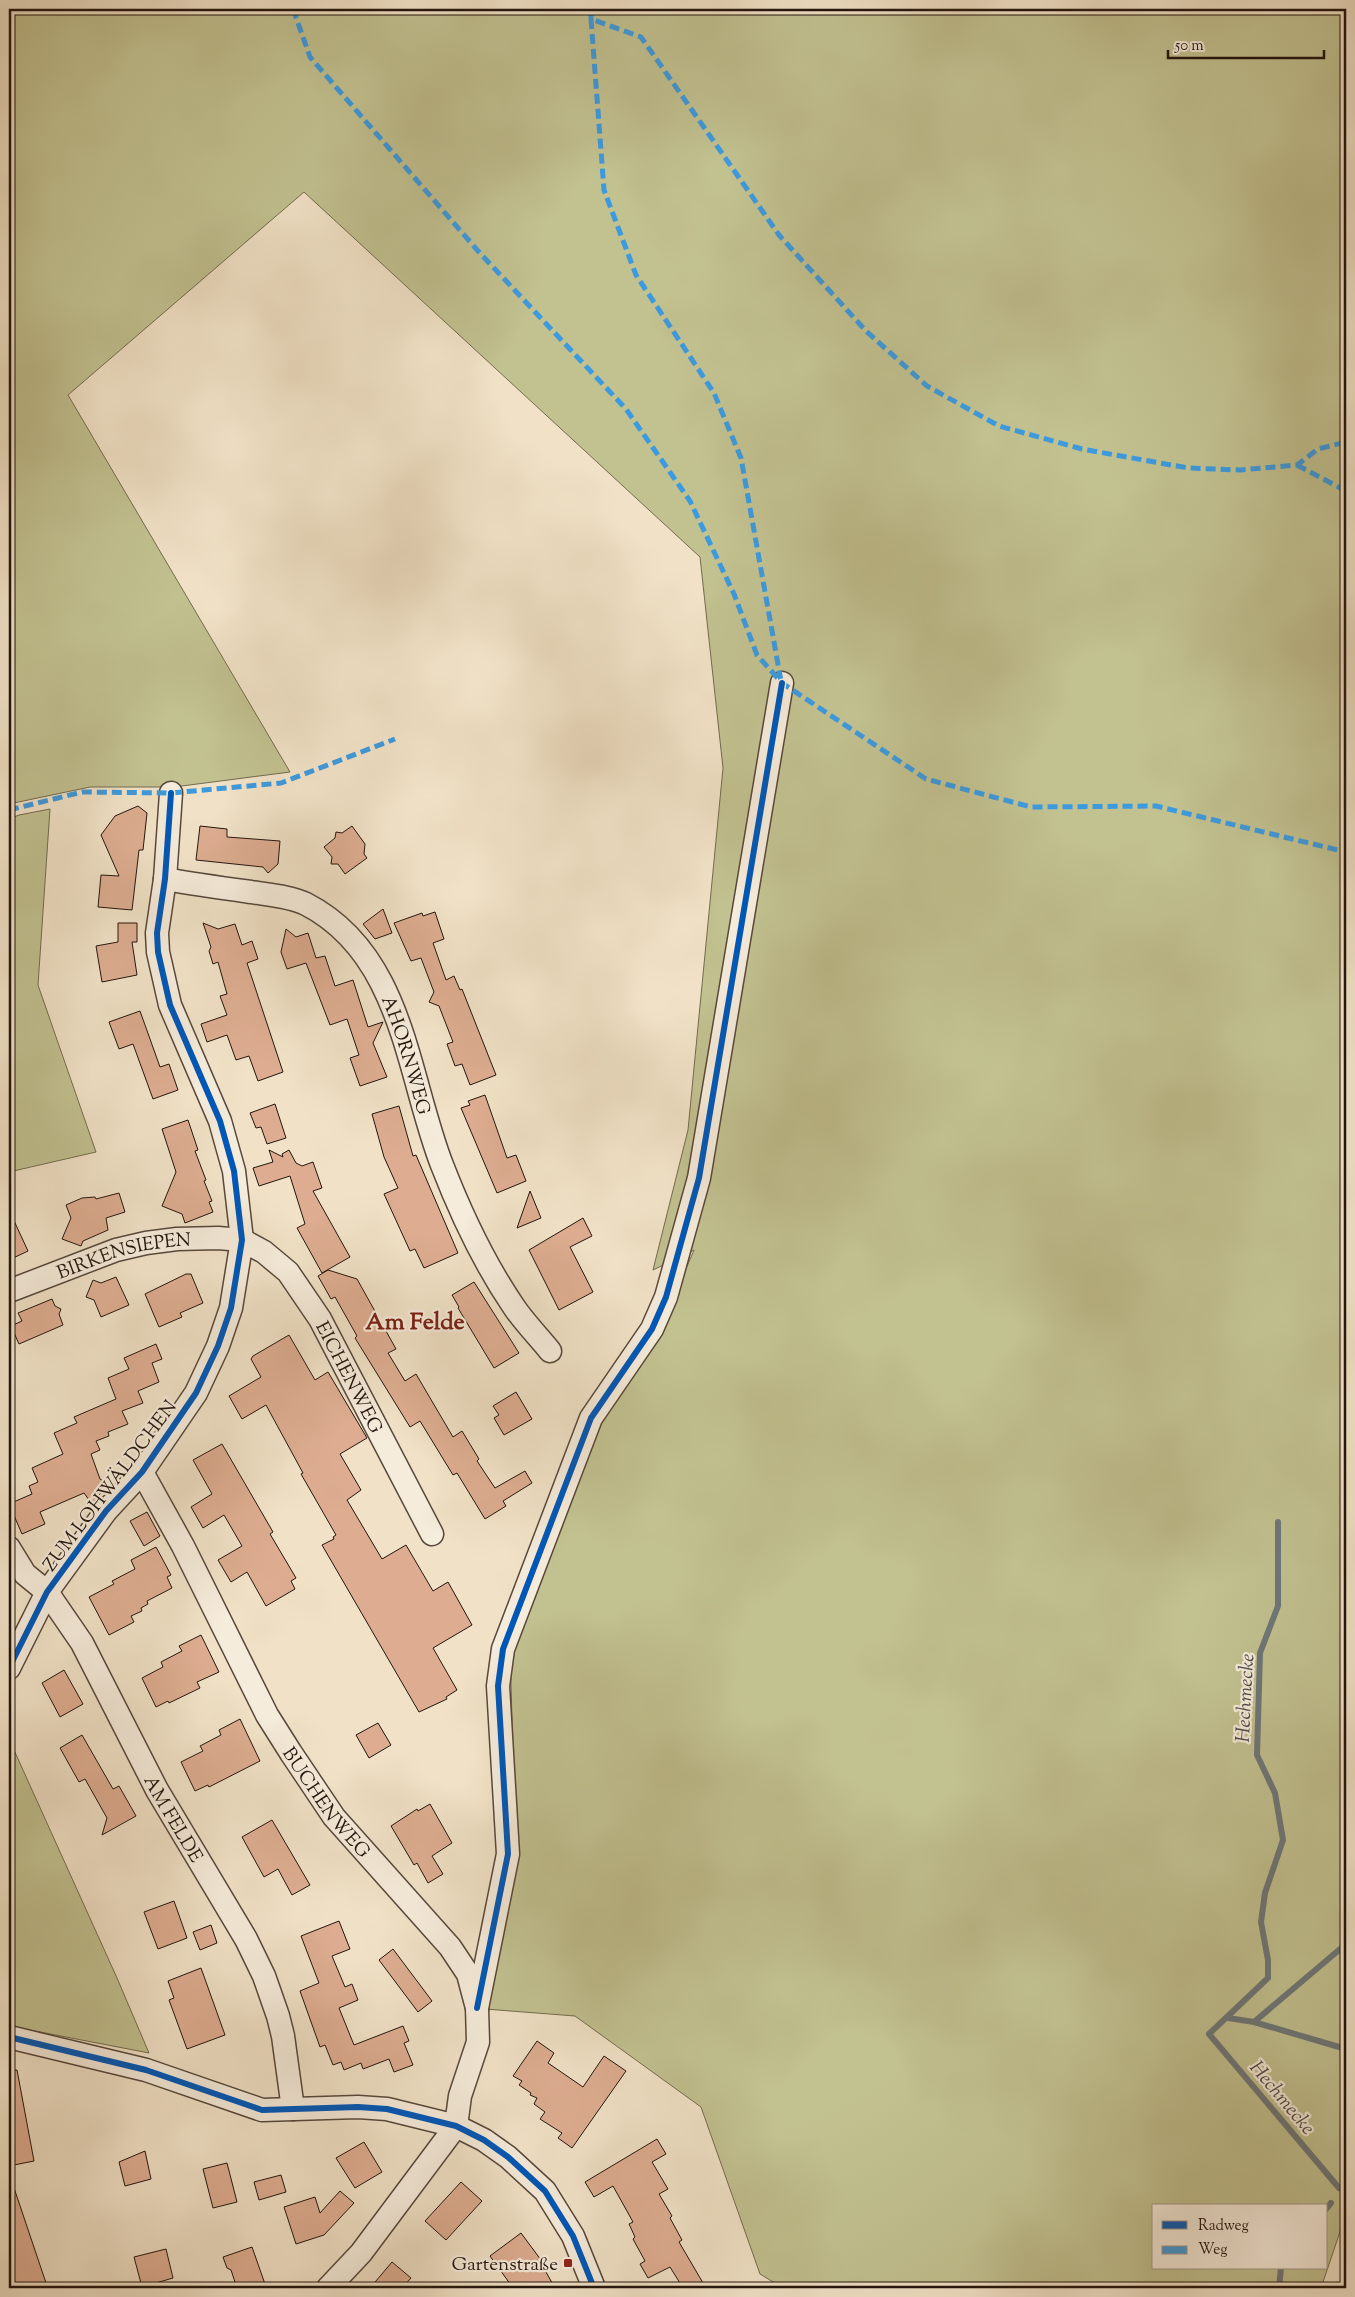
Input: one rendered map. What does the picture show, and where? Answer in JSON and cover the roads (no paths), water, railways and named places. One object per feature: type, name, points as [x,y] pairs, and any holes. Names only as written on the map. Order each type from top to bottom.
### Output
[{"type":"street","points":[[477,2008],[508,1854],[498,1686],[503,1650],[592,1418],[652,1329],[669,1288],[699,1178],[782,683]]},
{"type":"street","name":"ZUM LOHWÄLDCHEN","points":[[9,1668],[47,1592],[106,1511],[142,1472],[196,1393],[209,1369],[226,1328],[231,1308],[242,1240],[239,1205],[227,1143],[216,1112],[178,1026],[163,980],[157,933],[164,880],[171,793]]},
{"type":"street","name":"AHORNWEG","points":[[164,880],[294,899],[314,909],[336,924],[360,949],[380,980],[396,1013],[442,1164],[474,1238],[514,1307],[550,1351]]},
{"type":"street","name":"BIRKENSIEPEN","points":[[9,1291],[116,1250],[177,1239],[242,1240]]},
{"type":"street","name":"EICHENWEG","points":[[242,1240],[264,1252],[283,1267],[320,1319],[432,1534]]},
{"type":"street","name":"BUCHENWEG","points":[[142,1472],[183,1546],[266,1715],[290,1753],[334,1817],[464,1965],[471,1982],[477,2008],[478,2042],[460,2096],[456,2126]]},
{"type":"street","name":"AM FELDE","points":[[9,1548],[24,1574],[47,1592],[82,1643],[157,1790],[230,1910],[260,1968],[275,2007],[283,2036],[293,2109]]},
{"type":"street","points":[[9,2037],[146,2070],[262,2110],[358,2107],[387,2109],[456,2126],[484,2140],[503,2153],[545,2191],[573,2236],[594,2288]]},
{"type":"street","points":[[328,2288],[361,2253],[456,2126]]},
{"type":"waterway","name":"Hechmecke","points":[[1278,1522],[1278,1606],[1260,1653],[1257,1755],[1275,1793],[1283,1840],[1265,1893],[1261,1922],[1268,1960],[1268,1978],[1209,2034],[1339,2188]]},
{"type":"waterway","points":[[1254,2022],[1346,1944]]},
{"type":"waterway","points":[[1228,2018],[1254,2022],[1346,2049]]},
{"type":"waterway","name":"Hechmecke","points":[[1328,2207],[1331,2203]]},
{"type":"waterway","name":"Hechmecke","points":[[1279,2288],[1281,2270]]},
{"type":"place","name":"Gartenstraße","points":[[568,2263]]},
{"type":"district","name":"Am Felde","points":[[415,1321]]}]
